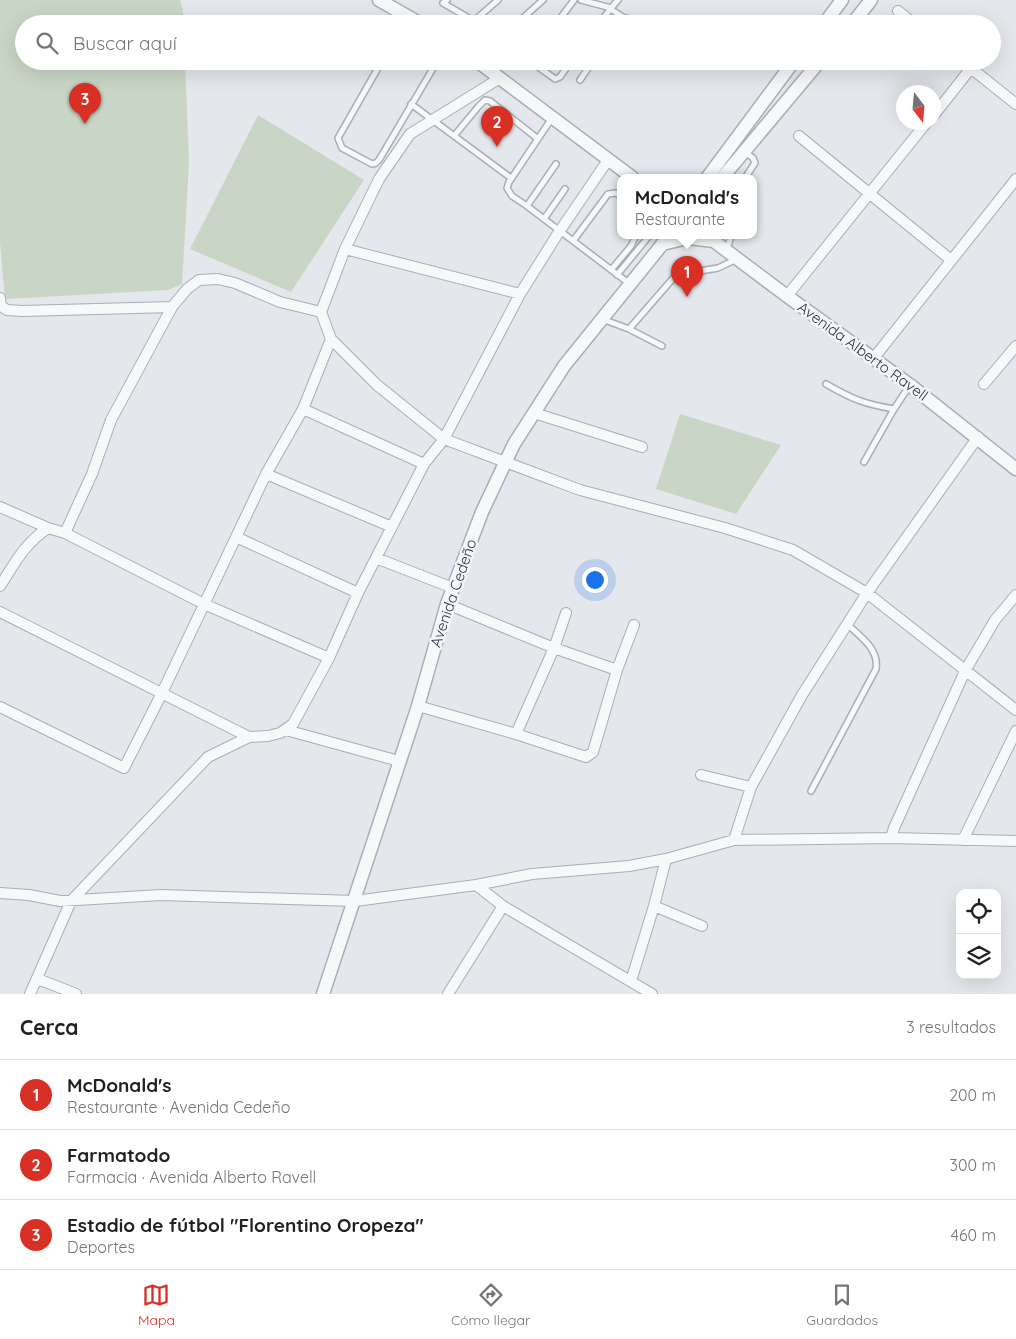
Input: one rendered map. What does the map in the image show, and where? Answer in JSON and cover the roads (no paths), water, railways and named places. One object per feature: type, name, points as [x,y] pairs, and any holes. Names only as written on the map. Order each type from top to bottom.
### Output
[{"type":"street","points":[[379,0],[405,15]]},
{"type":"street","points":[[831,15],[842,0]]},
{"type":"street","points":[[859,15],[871,0]]},
{"type":"street","points":[[898,11],[903,15]]},
{"type":"street","points":[[489,70],[627,174]]},
{"type":"street","points":[[710,174],[787,70]]},
{"type":"street","points":[[726,174],[813,70]]},
{"type":"street","points":[[941,106],[969,70]]},
{"type":"street","points":[[974,70],[1016,104]]},
{"type":"street","points":[[500,78],[410,134],[379,179],[345,249],[321,312],[331,338],[377,385],[444,439],[580,490],[725,528],[793,550],[867,593],[1016,710]]},
{"type":"street","points":[[787,296],[921,130]]},
{"type":"street","points":[[799,136],[951,260]]},
{"type":"street","points":[[30,994],[71,901],[208,757],[249,737],[268,736],[286,730],[293,724],[329,658],[358,593],[424,464],[444,439],[520,294],[608,160]]},
{"type":"street","points":[[874,359],[1016,179]]},
{"type":"street","points":[[664,239],[682,239]]},
{"type":"street","name":"Avenida Cedeño","points":[[323,994],[418,706],[447,604],[482,512],[505,462],[564,366],[664,239]]},
{"type":"street","name":"Avenida Alberto Ravell","points":[[713,239],[787,296],[910,384],[1016,469]]},
{"type":"street","points":[[345,249],[520,294]]},
{"type":"street","points":[[65,533],[92,474],[111,420],[172,307],[187,290],[199,280],[218,279],[235,283],[280,302],[321,312]]},
{"type":"street","points":[[0,298],[1,306],[7,310],[172,307]]},
{"type":"street","points":[[0,707],[124,768],[162,693],[266,474],[303,409],[331,338]]},
{"type":"street","points":[[984,384],[1016,346]]},
{"type":"street","points":[[303,409],[424,464]]},
{"type":"street","points":[[534,413],[642,447]]},
{"type":"street","points":[[734,840],[751,787],[802,694],[867,593],[978,438]]},
{"type":"street","points":[[266,474],[392,527]]},
{"type":"street","points":[[0,507],[48,528],[65,533],[204,604],[329,658]]},
{"type":"street","points":[[0,586],[22,552],[34,538],[48,528]]},
{"type":"street","points":[[236,537],[358,593]]},
{"type":"street","points":[[376,558],[453,588]]},
{"type":"street","points":[[891,838],[965,671],[995,620],[1016,595]]},
{"type":"street","points":[[447,604],[554,648],[617,670]]},
{"type":"street","points":[[0,612],[249,737]]},
{"type":"street","points":[[516,734],[554,648],[566,613]]},
{"type":"street","points":[[418,706],[516,734],[586,757],[590,756],[593,752],[617,670],[634,625]]},
{"type":"street","points":[[286,730],[400,761]]},
{"type":"street","points":[[963,840],[1016,731]]},
{"type":"street","points":[[701,775],[751,787]]},
{"type":"street","points":[[0,893],[29,895],[60,901],[161,895],[355,901],[476,885],[532,874],[629,866],[666,859],[734,840],[891,838],[1016,841]]},
{"type":"street","points":[[631,981],[666,859]]},
{"type":"street","points":[[476,885],[503,906],[652,994]]},
{"type":"street","points":[[448,994],[503,906]]},
{"type":"street","points":[[654,906],[702,926]]},
{"type":"street","points":[[38,979],[76,994]]},
{"type":"lane","points":[[484,15],[498,0]]},
{"type":"lane","points":[[526,15],[543,0]]},
{"type":"lane","points":[[563,15],[574,0]]},
{"type":"lane","points":[[581,0],[611,8],[619,15]]},
{"type":"lane","points":[[606,15],[618,0]]},
{"type":"lane","points":[[442,1],[465,15]]},
{"type":"lane","points":[[377,70],[338,138],[342,148],[372,164],[376,163],[432,70]]},
{"type":"lane","points":[[542,70],[554,79],[560,77],[565,70]]},
{"type":"lane","points":[[580,80],[587,70]]},
{"type":"lane","points":[[454,136],[485,100],[538,139]]},
{"type":"lane","points":[[411,104],[511,178]]},
{"type":"lane","points":[[552,117],[511,178],[507,188],[512,196],[630,284]]},
{"type":"lane","points":[[745,152],[753,158],[755,163],[748,174]]},
{"type":"lane","points":[[527,206],[556,164]]},
{"type":"lane","points":[[544,219],[565,189]]},
{"type":"lane","points":[[573,241],[608,194],[617,194]]},
{"type":"lane","points":[[611,270],[634,239]]},
{"type":"lane","points":[[617,275],[647,239]]},
{"type":"lane","points":[[727,250],[730,239]]},
{"type":"lane","points":[[629,329],[676,275],[718,268],[738,259]]},
{"type":"lane","points":[[602,319],[629,329],[662,346]]},
{"type":"lane","points":[[826,384],[853,400],[894,409]]},
{"type":"lane","points":[[864,462],[910,384]]},
{"type":"lane","points":[[811,791],[876,669],[877,659],[872,649],[847,624]]},
{"type":"place","name":"Estadio de fútbol \"Florentino Oropeza\"","points":[[85,124]]},
{"type":"place","name":"Farmatodo","points":[[497,147]]},
{"type":"place","name":"McDonald's","points":[[687,297]]}]
